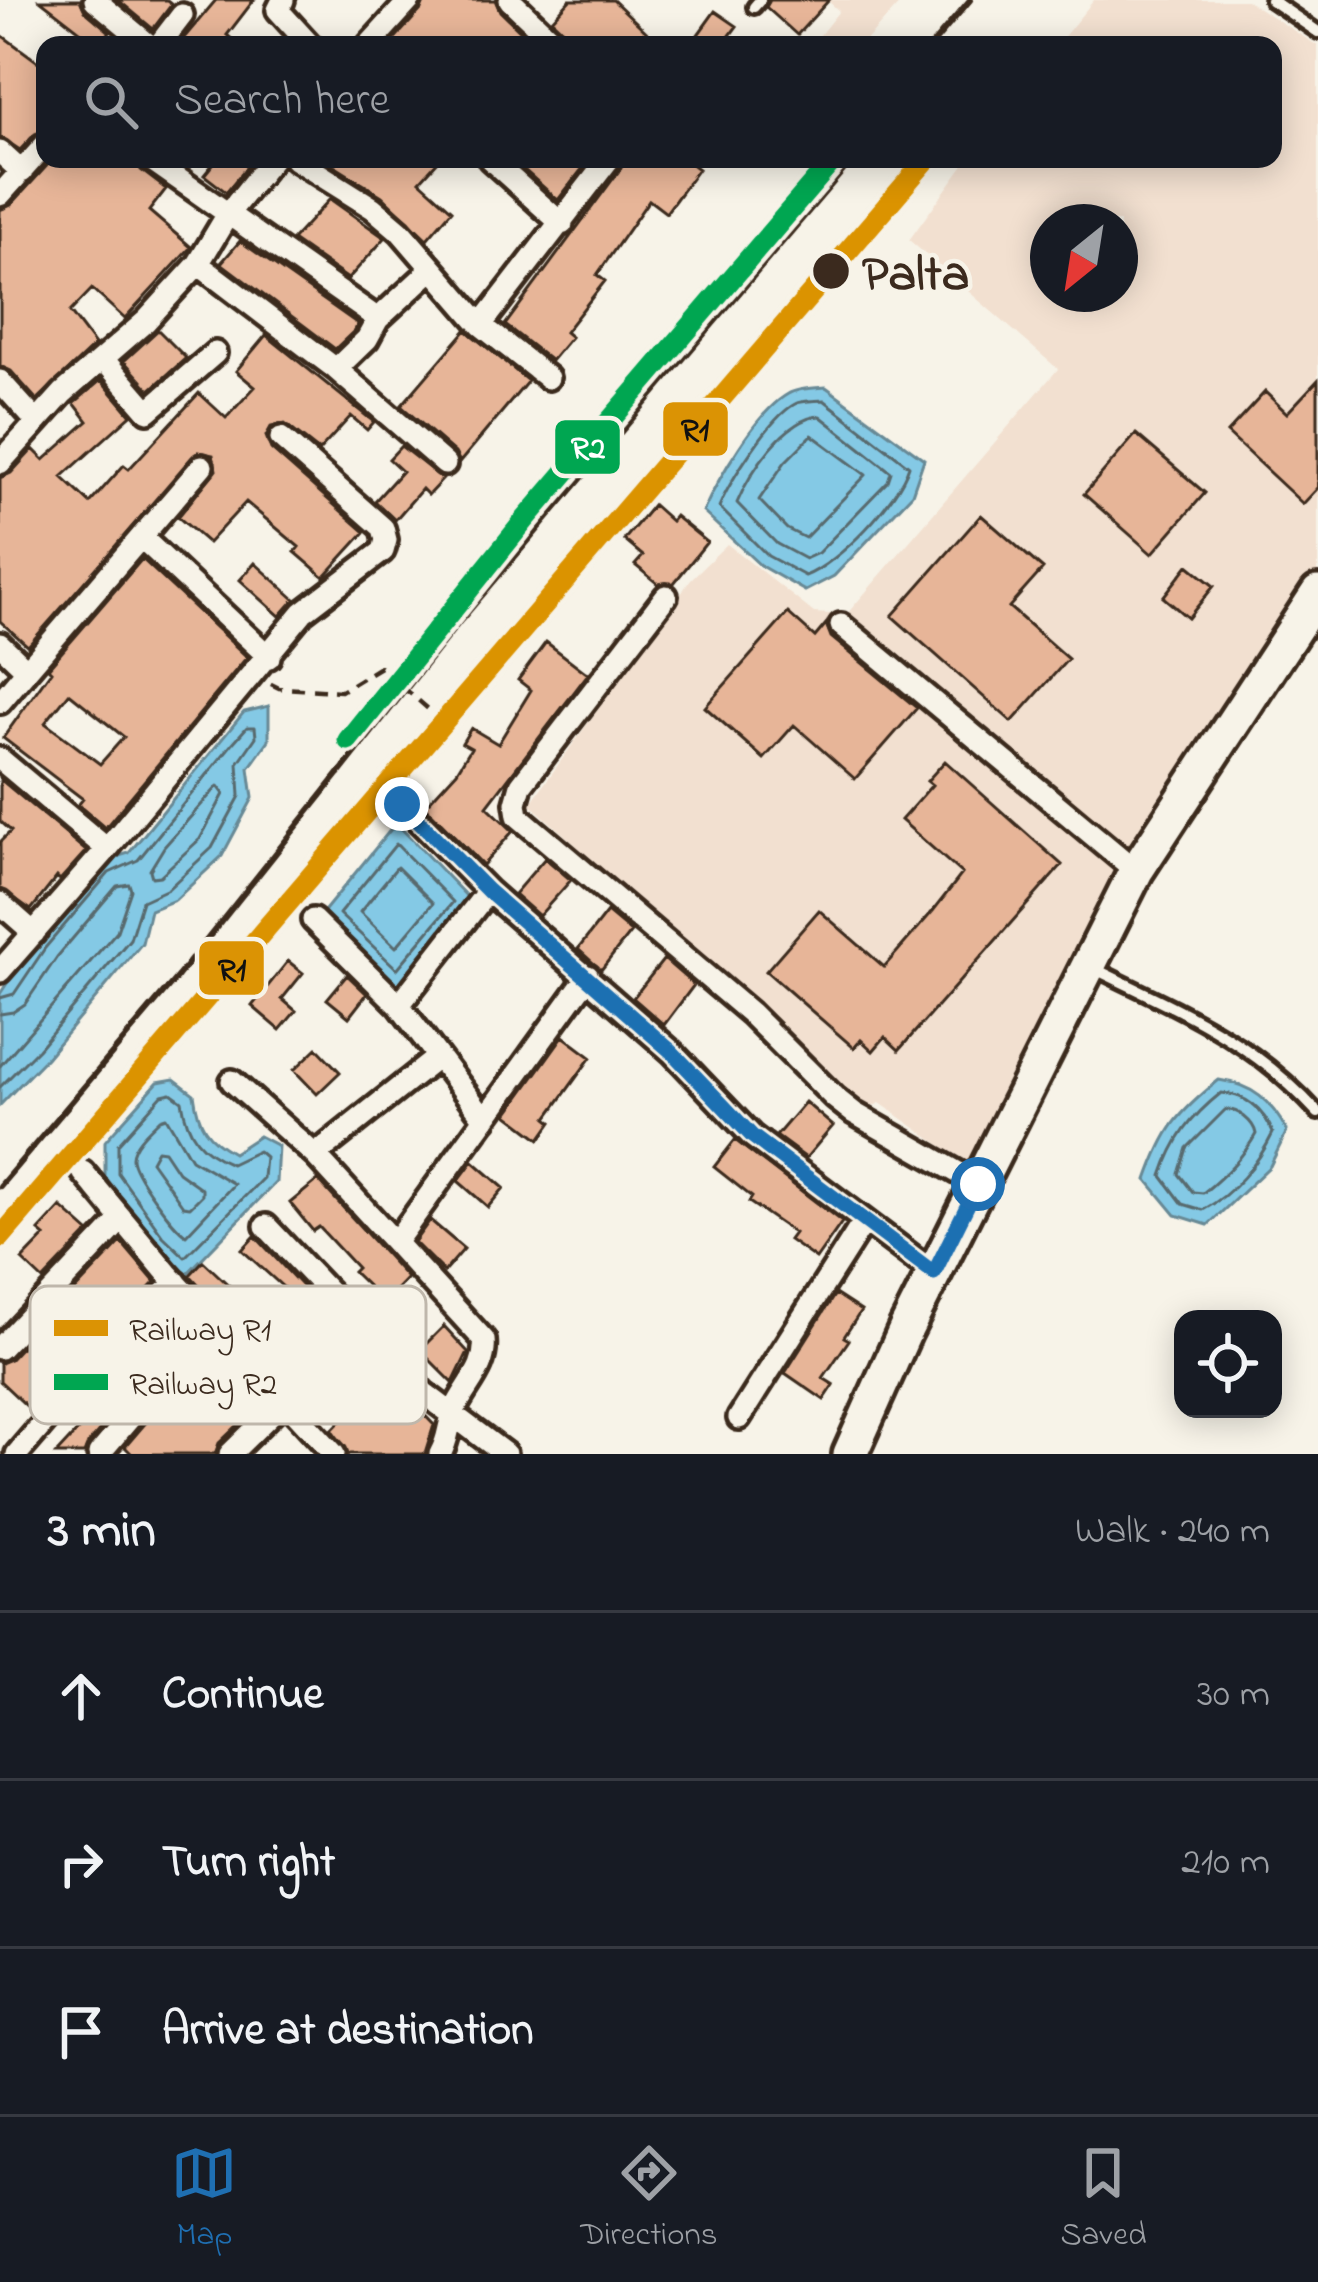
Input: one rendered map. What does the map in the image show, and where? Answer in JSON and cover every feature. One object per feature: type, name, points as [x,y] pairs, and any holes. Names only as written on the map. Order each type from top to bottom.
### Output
[{"type":"main road","points":[[850,1454],[934,1273],[1136,872],[1318,592]]},
{"type":"street","points":[[95,0],[118,36]]},
{"type":"street","points":[[283,0],[278,10],[287,36]]},
{"type":"street","points":[[377,36],[410,0]]},
{"type":"street","points":[[510,0],[548,36]]},
{"type":"street","points":[[166,36],[182,15]]},
{"type":"street","points":[[0,152],[22,172]]},
{"type":"street","points":[[0,195],[36,156]]},
{"type":"street","points":[[163,168],[378,319]]},
{"type":"street","points":[[0,463],[198,264],[228,214],[265,168]]},
{"type":"street","points":[[309,168],[400,231],[482,326],[548,378]]},
{"type":"street","points":[[500,168],[562,224]]},
{"type":"street","points":[[482,326],[602,168]]},
{"type":"street","points":[[198,264],[336,370],[445,464]]},
{"type":"street","points":[[336,370],[367,339],[378,319],[431,270]]},
{"type":"street","points":[[103,359],[148,411],[215,353]]},
{"type":"street","points":[[0,381],[37,421]]},
{"type":"street","points":[[0,971],[303,612],[383,551],[383,528],[280,438]]},
{"type":"street","points":[[0,702],[202,466]]},
{"type":"street","points":[[141,537],[268,656]]},
{"type":"street","points":[[666,596],[521,785],[518,816],[750,1013],[845,1106],[978,1184]]},
{"type":"street","points":[[841,625],[1136,872]]},
{"type":"street","points":[[0,644],[27,670]]},
{"type":"street","points":[[0,759],[107,849]]},
{"type":"street","points":[[402,804],[488,891],[672,1052],[752,1136],[934,1273]]},
{"type":"street","points":[[399,1006],[488,891]]},
{"type":"street","points":[[0,903],[34,933]]},
{"type":"street","points":[[313,920],[399,1006],[484,1119]]},
{"type":"street","points":[[397,1240],[588,976]]},
{"type":"street","points":[[315,1155],[438,1058]]},
{"type":"street","points":[[232,1081],[315,1155],[484,1340],[486,1358],[452,1413],[450,1437],[440,1454]]},
{"type":"street","points":[[83,1172],[180,1286]]},
{"type":"street","points":[[59,1286],[122,1220]]},
{"type":"street","points":[[739,1418],[862,1223]]},
{"type":"street","points":[[266,1226],[321,1286]]},
{"type":"street","points":[[172,1286],[176,1282]]},
{"type":"street","points":[[0,1348],[30,1317]]},
{"type":"street","points":[[426,1394],[505,1454]]},
{"type":"street","points":[[17,1454],[43,1424]]},
{"type":"street","points":[[99,1454],[125,1424]]},
{"type":"street","points":[[230,1454],[261,1424]]},
{"type":"street","points":[[308,1424],[334,1454]]},
{"type":"lane","points":[[1271,0],[1318,32]]},
{"type":"lane","points":[[1086,965],[1232,1036],[1318,1113]]},
{"type":"path","points":[[252,675],[279,688],[341,691],[380,668],[451,729]]},
{"type":"shaded area","points":[[827,0],[903,0],[870,36],[819,36],[839,11]]},
{"type":"shaded area","points":[[1094,0],[1246,0],[1318,46],[1318,571],[1234,698],[973,1168],[880,1103],[861,1112],[766,1017],[530,804],[691,579],[727,544],[814,613],[846,615],[1058,369],[909,240],[961,168],[1282,168],[1282,36],[1064,36]]},
{"type":"water","points":[[826,387],[924,459],[912,494],[834,576],[805,591],[761,566],[703,512],[763,415],[792,392]]},
{"type":"water","points":[[269,706],[269,740],[249,768],[253,798],[222,856],[175,900],[150,910],[142,943],[46,1058],[0,1105],[0,994],[35,941],[103,861],[129,853],[244,712]]},
{"type":"water","points":[[396,823],[471,901],[399,990],[321,915]]},
{"type":"water","points":[[174,1079],[194,1094],[205,1130],[233,1153],[259,1136],[278,1146],[276,1182],[184,1277],[105,1176],[105,1141],[158,1082]]},
{"type":"water","points":[[1219,1080],[1260,1096],[1287,1131],[1270,1166],[1208,1225],[1176,1215],[1147,1180],[1174,1124]]},
{"type":"building","points":[[40,0],[80,0],[85,11],[110,32],[86,36]]},
{"type":"building","points":[[118,0],[167,0],[172,4],[153,29]]},
{"type":"building","points":[[216,0],[254,0],[228,36],[186,36]]},
{"type":"building","points":[[425,0],[495,0],[526,36],[397,36]]},
{"type":"building","points":[[570,0],[613,0],[651,36],[568,36],[552,20]]},
{"type":"building","points":[[770,0],[829,0],[797,35],[766,7]]},
{"type":"building","points":[[715,11],[737,26],[730,36],[697,36]]},
{"type":"building","points":[[0,34],[36,60],[36,134],[20,150],[0,137]]},
{"type":"building","points":[[45,168],[140,168],[166,189],[149,211],[191,247],[125,319],[92,289],[70,312],[95,345],[37,400],[11,371],[0,366],[0,210],[11,205]]},
{"type":"building","points":[[210,168],[246,168],[226,192],[204,175]]},
{"type":"building","points":[[337,168],[432,168],[420,181],[452,210],[427,239],[382,196]]},
{"type":"building","points":[[522,168],[583,168],[558,200]]},
{"type":"building","points":[[621,168],[698,169],[666,213],[649,200],[597,275],[605,281],[565,332],[571,337],[551,361],[505,325]]},
{"type":"building","points":[[330,199],[385,238],[348,279],[292,240]]},
{"type":"building","points":[[240,241],[358,324],[355,330],[335,349],[221,263]]},
{"type":"building","points":[[158,330],[186,358],[150,390],[124,361]]},
{"type":"building","points":[[466,330],[528,381],[460,462],[401,406]]},
{"type":"building","points":[[266,335],[374,422],[367,430],[351,416],[319,451],[285,424],[271,427],[266,436],[271,449],[365,532],[324,577],[295,552],[299,547],[246,502],[208,543],[178,517],[216,470],[213,455],[198,452],[28,646],[0,621],[0,478],[33,449],[44,460],[88,421],[74,403],[101,380],[131,415],[62,477],[90,503],[124,465],[129,469],[199,393],[226,418],[255,387],[236,371]]},
{"type":"building","points":[[1318,380],[1318,488],[1303,504],[1227,433],[1265,392],[1287,413]]},
{"type":"building","points":[[1136,434],[1205,493],[1152,554],[1084,494]]},
{"type":"building","points":[[401,446],[443,479],[428,495],[422,489],[395,520],[375,501],[402,471],[389,459]]},
{"type":"building","points":[[653,505],[707,542],[674,583],[658,584],[635,565],[643,556],[624,540]]},
{"type":"building","points":[[981,515],[1043,569],[1009,607],[1068,659],[1012,722],[892,616]]},
{"type":"building","points":[[142,559],[247,657],[105,828],[78,805],[83,799],[3,738],[51,671],[48,668]],"holes":[[[69,693],[124,737],[100,764],[45,723]]]},
{"type":"building","points":[[255,563],[295,599],[280,616],[240,580]]},
{"type":"building","points":[[1188,565],[1214,586],[1188,618],[1163,597]]},
{"type":"building","points":[[788,613],[815,637],[826,624],[831,637],[917,708],[855,779],[794,725],[764,759],[705,707]]},
{"type":"building","points":[[546,642],[588,674],[487,806],[513,831],[483,865],[425,806],[471,748],[462,743],[471,728],[498,744],[531,690],[518,680]]},
{"type":"building","points":[[945,761],[1062,865],[899,1050],[885,1037],[873,1051],[861,1040],[854,1048],[766,971],[819,910],[884,967],[933,911],[962,874],[901,820],[932,785],[927,781]]},
{"type":"building","points":[[0,779],[86,851],[31,910],[0,888],[0,842],[11,831],[0,821]]},
{"type":"building","points":[[545,858],[571,880],[539,916],[514,894]]},
{"type":"building","points":[[607,912],[631,932],[601,970],[578,949]]},
{"type":"building","points":[[664,959],[694,985],[664,1025],[633,998]]},
{"type":"building","points":[[288,961],[303,973],[282,999],[296,1011],[280,1030],[252,1006]]},
{"type":"building","points":[[347,975],[367,994],[349,1017],[327,999]]},
{"type":"building","points":[[563,1036],[591,1057],[547,1118],[552,1122],[540,1139],[507,1114]]},
{"type":"building","points":[[317,1048],[340,1072],[317,1094],[294,1070]]},
{"type":"building","points":[[805,1102],[833,1126],[806,1158],[776,1136]]},
{"type":"building","points":[[735,1140],[842,1222],[816,1259],[789,1240],[794,1233],[749,1202],[752,1197],[714,1167]]},
{"type":"building","points":[[473,1161],[504,1188],[488,1207],[458,1181]]},
{"type":"building","points":[[318,1180],[407,1278],[399,1286],[367,1286],[319,1227],[313,1231],[290,1203]]},
{"type":"building","points":[[61,1207],[89,1232],[43,1280],[22,1260],[45,1236],[39,1231]]},
{"type":"building","points":[[430,1220],[464,1249],[444,1272],[414,1242]]},
{"type":"building","points":[[255,1236],[302,1286],[282,1286],[242,1250]]},
{"type":"building","points":[[121,1242],[155,1282],[151,1286],[79,1286]]},
{"type":"building","points":[[203,1261],[230,1286],[200,1286],[190,1275]]},
{"type":"building","points":[[835,1294],[861,1311],[844,1337],[849,1340],[823,1378],[834,1385],[824,1400],[785,1373]]},
{"type":"building","points":[[444,1326],[468,1352],[453,1383],[426,1356],[426,1344]]},
{"type":"building","points":[[24,1344],[30,1350],[30,1409],[0,1381],[0,1363]]},
{"type":"building","points":[[426,1417],[434,1425],[425,1454],[349,1454],[332,1430],[338,1424],[426,1424]]},
{"type":"building","points":[[84,1424],[105,1424],[84,1454],[56,1454]]},
{"type":"building","points":[[145,1424],[239,1424],[219,1443],[215,1454],[132,1454],[125,1447]]},
{"type":"railway","points":[[940,36],[970,0]]},
{"type":"railway","points":[[0,1186],[178,976],[461,620],[845,168]]},
{"type":"rail line","name":"R2","points":[[348,740],[524,521],[826,168]]},
{"type":"rail line","name":"R1","points":[[0,1238],[919,168]]},
{"type":"place","name":"Palta","points":[[831,271]]},
{"type":"route","points":[[402,804],[488,891],[672,1052],[752,1136],[934,1273],[978,1184]]}]
